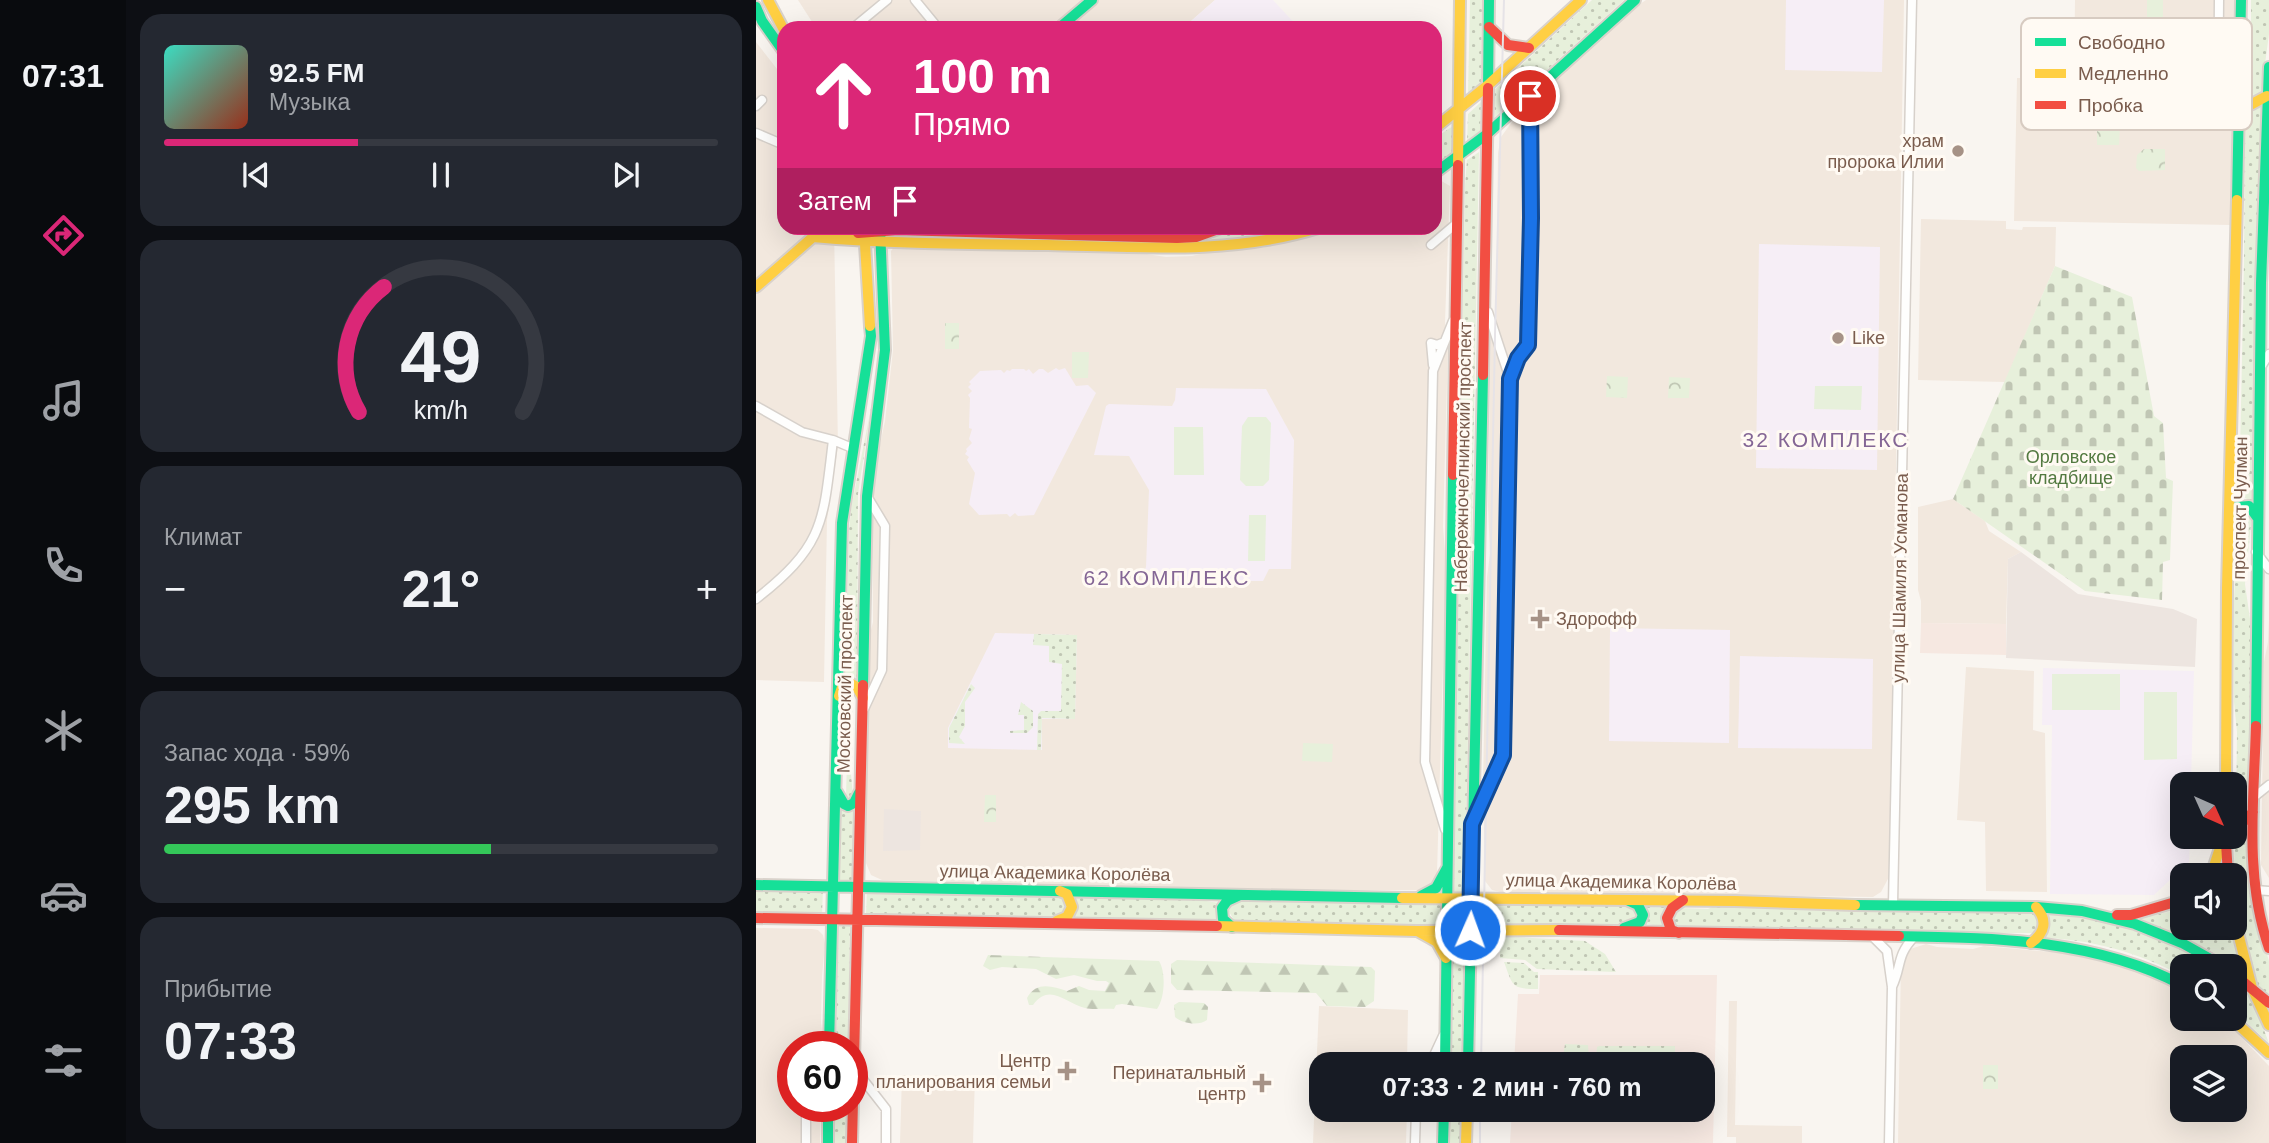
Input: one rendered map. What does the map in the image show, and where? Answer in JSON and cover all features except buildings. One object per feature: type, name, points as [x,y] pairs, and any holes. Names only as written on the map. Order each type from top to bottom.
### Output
[{"type":"main road","points":[[768,0],[779,21]]},
{"type":"main road","points":[[1067,21],[1092,0]]},
{"type":"main road","name":"Набережночелнинский проспект","points":[[1445,1052],[1460,0]]},
{"type":"main road","name":"Набережночелнинский проспект","points":[[1468,1052],[1488,162],[1489,0]]},
{"type":"main road","points":[[1442,123],[1487,86],[1581,0]]},
{"type":"main road","points":[[1442,169],[1487,134],[1635,0]]},
{"type":"main road","name":"проспект Чулман","points":[[2241,0],[2241,18]]},
{"type":"main road","points":[[756,7],[777,42]]},
{"type":"main road","points":[[1489,27],[1508,45],[1529,48]]},
{"type":"main road","name":"проспект Чулман","points":[[2269,68],[2256,551],[2257,668],[2252,867],[2269,948]]},
{"type":"main road","points":[[2252,104],[2267,96]]},
{"type":"main road","name":"проспект Чулман","points":[[2226,772],[2227,588],[2239,130]]},
{"type":"main road","points":[[1442,176],[1458,186]]},
{"type":"main road","points":[[756,287],[813,237],[839,239],[859,235]]},
{"type":"main road","name":"Московский проспект","points":[[830,1031],[842,523],[852,448],[870,353],[864,235]]},
{"type":"main road","name":"Московский проспект","points":[[855,1031],[867,496],[885,350],[881,235]]},
{"type":"main road","points":[[921,235],[1181,248],[1253,243],[1282,235]]},
{"type":"main road","points":[[1160,235],[1202,235]]},
{"type":"main road","points":[[2231,513],[2237,506],[2249,506],[2257,517]]},
{"type":"main road","points":[[837,706],[842,687],[850,683],[857,687],[863,699]]},
{"type":"main road","points":[[836,790],[848,806],[854,803],[860,790]]},
{"type":"main road","points":[[2247,818],[2253,812]]},
{"type":"main road","points":[[1417,897],[1436,888],[1448,865]]},
{"type":"main road","points":[[1472,866],[1481,888],[1500,898]]},
{"type":"main road","name":"улица Академика Королёва","points":[[756,885],[2036,907],[2105,916],[2182,943],[2202,954]]},
{"type":"main road","points":[[1054,922],[1067,917],[1072,907],[1067,894],[1059,890]]},
{"type":"main road","points":[[1232,927],[1223,919],[1222,908],[1227,901],[1240,895]]},
{"type":"main road","points":[[1607,931],[1631,927],[1640,922],[1643,915],[1638,905],[1624,900]]},
{"type":"main road","points":[[1679,933],[1671,930],[1667,918],[1672,908],[1684,900]]},
{"type":"main road","points":[[2105,916],[2131,915],[2170,904]]},
{"type":"main road","points":[[2031,943],[2040,936],[2045,923],[2043,913],[2036,907]]},
{"type":"main road","points":[[756,918],[1416,931],[1607,931],[1914,937],[2069,947],[2132,963],[2170,979]]},
{"type":"main road","points":[[1470,959],[1479,941],[1494,930]]},
{"type":"main road","points":[[1416,931],[1437,942],[1446,959]]},
{"type":"main road","points":[[2240,940],[2252,988],[2269,1025]]},
{"type":"main road","points":[[2247,984],[2269,1003]]},
{"type":"main road","points":[[2245,1031],[2269,1054]]},
{"type":"main road","points":[[828,1122],[828,1143]]},
{"type":"main road","name":"Московский проспект","points":[[852,1143],[853,1122]]},
{"type":"main road","points":[[1443,1143],[1444,1122]]},
{"type":"main road","points":[[1466,1143],[1467,1122]]},
{"type":"street","points":[[862,21],[887,0]]},
{"type":"street","points":[[915,0],[932,21]]},
{"type":"street","name":"улица Шамиля Усманова","points":[[1894,904],[1912,0]]},
{"type":"street","points":[[2219,0],[2219,18]]},
{"type":"street","points":[[1472,824],[1503,755],[1510,379],[1518,358],[1528,345],[1531,251],[1530,96]]},
{"type":"street","points":[[756,133],[777,142]]},
{"type":"street","points":[[1430,245],[1458,223]]},
{"type":"street","points":[[1483,300],[1510,379]]},
{"type":"street","points":[[1447,837],[1425,762],[1433,372],[1442,343],[1456,315]]},
{"type":"street","points":[[2260,367],[2269,354]]},
{"type":"street","points":[[756,407],[802,432],[852,448]]},
{"type":"street","points":[[756,599],[784,577],[809,549],[825,508],[833,440]]},
{"type":"street","points":[[862,715],[882,670],[885,526],[867,496]]},
{"type":"street","points":[[2256,551],[2269,569]]},
{"type":"street","points":[[2254,797],[2269,785]]},
{"type":"street","points":[[2255,890],[2269,891]]},
{"type":"street","points":[[1872,936],[1887,951],[1892,987],[1889,1143]]},
{"type":"street","points":[[1892,987],[1897,977],[1900,954],[1914,937]]},
{"type":"street","points":[[1436,1052],[1446,1030]]},
{"type":"street","points":[[868,1086],[886,1110],[886,1143]]},
{"type":"street","points":[[806,1122],[806,1143]]},
{"type":"street","points":[[1415,1143],[1416,1122]]},
{"type":"shaded area","points":[[798,0],[1215,0],[1191,21],[812,21]]},
{"type":"shaded area","points":[[1215,0],[1273,0],[1292,21],[1191,21]]},
{"type":"shaded area","points":[[1646,0],[1904,0],[1889,877],[1881,892],[1873,897],[1500,892],[1492,890],[1485,881],[1483,783],[1487,577],[1490,554],[1490,378],[1491,336],[1496,322],[1498,153],[1501,137],[1517,115]]},
{"type":"shaded area","points":[[1786,0],[1884,0],[1882,72],[1785,70]]},
{"type":"shaded area","points":[[2075,0],[2234,0],[2234,18],[2075,18]]},
{"type":"shaded area","points":[[756,42],[777,69],[777,235],[834,235],[838,446],[827,520],[824,682],[756,680]]},
{"type":"shaded area","points":[[2017,78],[2021,78],[2021,130],[2232,130],[2230,225],[2014,221]]},
{"type":"shaded area","points":[[1442,181],[1450,186],[1445,322],[1448,346],[1443,527],[1446,563],[1437,873],[1431,886],[1420,890],[1260,890],[882,880],[871,875],[866,863],[866,846],[869,638],[873,622],[872,482],[885,421],[893,350],[891,251],[895,246],[1140,253],[1166,257],[1262,248],[1315,235],[1442,235]]},
{"type":"shaded area","points":[[1921,219],[2006,221],[2006,229],[2022,230],[2023,227],[2056,227],[2055,266],[2005,382],[1918,380]]},
{"type":"shaded area","points":[[1759,244],[1880,247],[1877,470],[1756,468]]},
{"type":"shaded area","points":[[1056,368],[1065,368],[1076,386],[1088,385],[1096,393],[1034,515],[979,515],[969,504],[975,473],[967,460],[969,457],[965,454],[972,443],[969,439],[972,429],[969,428],[968,395],[972,391],[968,387],[971,384],[969,382],[980,371],[1001,370],[1004,373],[1012,369],[1029,369],[1033,374],[1039,369],[1048,373]]},
{"type":"shaded area","points":[[1176,388],[1266,389],[1294,440],[1291,569],[1269,569],[1263,581],[1143,581],[1141,577],[1146,567],[1149,490],[1129,456],[1094,455],[1106,406],[1172,406]]},
{"type":"shaded area","points":[[1953,499],[1985,521],[1989,531],[2021,552],[2008,559],[2006,624],[1921,623],[1918,590],[1918,507]]},
{"type":"shaded area","points":[[2021,552],[2078,594],[2173,609],[2197,619],[2195,667],[2006,658],[2008,559]]},
{"type":"shaded area","points":[[2269,620],[2269,878],[2261,865],[2264,662]]},
{"type":"shaded area","points":[[1921,623],[2006,624],[2006,655],[1920,653]]},
{"type":"shaded area","points":[[1610,628],[1730,630],[1729,743],[1609,741]]},
{"type":"shaded area","points":[[995,633],[1077,635],[1075,719],[1042,719],[1042,750],[948,748],[948,728]]},
{"type":"shaded area","points":[[1740,656],[1873,659],[1872,749],[1738,748]]},
{"type":"shaded area","points":[[1966,667],[2034,671],[2033,730],[2045,733],[2047,892],[1986,891],[1985,822],[1957,820]]},
{"type":"shaded area","points":[[2043,668],[2194,671],[2191,772],[2170,772],[2170,849],[2190,849],[2189,862],[2170,863],[2170,880],[2154,895],[2050,894],[2052,725],[2042,725]]},
{"type":"shaded area","points":[[884,809],[921,811],[920,850],[883,851]]},
{"type":"shaded area","points":[[756,928],[818,930],[823,935],[825,944],[822,1031],[777,1031],[777,1122],[821,1122],[820,1143],[756,1143]]},
{"type":"shaded area","points":[[1926,944],[1973,949],[1984,946],[2073,954],[2105,960],[2165,980],[2170,983],[2170,1031],[2235,1031],[2269,1066],[2269,1143],[1898,1143],[1901,961],[1907,950]]},
{"type":"shaded area","points":[[1540,975],[1717,975],[1715,1059],[1715,1052],[1515,1052],[1518,994],[1539,994]]},
{"type":"shaded area","points":[[1729,1001],[1737,1001],[1735,1125],[1802,1126],[1802,1143],[1736,1143],[1736,1137],[1727,1137]]},
{"type":"shaded area","points":[[1319,1006],[1408,1010],[1407,1052],[1317,1052]]},
{"type":"shaded area","points":[[902,1075],[975,1076],[973,1143],[900,1143]]},
{"type":"shaded area","points":[[1314,1122],[1407,1122],[1406,1143],[1313,1143]]},
{"type":"shaded area","points":[[1511,1122],[1714,1122],[1713,1143],[1510,1143]]},
{"type":"green space","points":[[1470,0],[1482,0],[1481,83],[1468,94]]},
{"type":"green space","points":[[1592,0],[1624,0],[1495,117],[1494,90]]},
{"type":"green space","points":[[2147,0],[2163,0],[2163,18],[2147,18]]},
{"type":"green space","points":[[2251,0],[2269,0],[2269,34],[2261,94],[2256,98],[2252,93]]},
{"type":"green space","points":[[1481,102],[1480,132],[1467,143],[1468,114]]},
{"type":"green space","points":[[2262,105],[2253,502],[2245,498],[2239,501],[2245,130],[2252,130],[2252,108]]},
{"type":"green space","points":[[1453,126],[1453,153],[1442,160],[1442,133]]},
{"type":"green space","points":[[2097,130],[2120,130],[2119,145],[2097,145]]},
{"type":"green space","points":[[2144,149],[2165,149],[2165,170],[2139,171],[2136,168],[2137,155]]},
{"type":"green space","points":[[1479,152],[1465,894],[1452,893],[1465,186],[1467,160]]},
{"type":"green space","points":[[1214,235],[1256,235],[1212,240]]},
{"type":"green space","name":"Орловское кладбище","points":[[2055,266],[2132,297],[2154,416],[2163,423],[2166,478],[2173,481],[2170,560],[2163,562],[2162,600],[2085,591],[1953,499]]},
{"type":"green space","points":[[945,323],[959,323],[959,349],[945,349]]},
{"type":"green space","points":[[1072,352],[1089,352],[1088,378],[1072,378]]},
{"type":"green space","points":[[1607,376],[1628,377],[1627,398],[1606,397]]},
{"type":"green space","points":[[1669,377],[1690,378],[1689,398],[1668,398]]},
{"type":"green space","points":[[1815,386],[1862,386],[1861,410],[1814,409]]},
{"type":"green space","points":[[872,403],[858,494],[857,679],[845,678],[849,532]]},
{"type":"green space","points":[[1248,417],[1266,417],[1271,423],[1269,480],[1263,486],[1246,486],[1240,480],[1242,426]]},
{"type":"green space","points":[[1174,427],[1203,427],[1204,475],[1174,475]]},
{"type":"green space","points":[[2244,509],[2252,514],[2245,584],[2250,619],[2247,812],[2247,772],[2237,772],[2234,702],[2234,601],[2238,515]]},
{"type":"green space","points":[[1249,515],[1266,515],[1265,561],[1248,561]]},
{"type":"green space","points":[[1034,634],[1077,635],[1075,719],[1042,718],[1041,750],[1037,750],[1038,714],[1041,711],[1061,711],[1062,664],[1049,662],[1049,646],[1033,645]]},
{"type":"green space","points":[[2052,674],[2120,674],[2120,710],[2052,710]]},
{"type":"green space","points":[[971,684],[975,688],[965,702],[965,726],[959,737],[965,744],[949,743],[949,728]]},
{"type":"green space","points":[[850,691],[853,697],[850,764],[853,796],[850,799],[846,796],[848,724],[845,695]]},
{"type":"green space","points":[[2144,692],[2177,692],[2177,759],[2144,760]]},
{"type":"green space","points":[[1021,702],[1033,711],[1033,727],[1027,733],[1010,733],[1024,730],[1024,715],[1018,715]]},
{"type":"green space","points":[[1303,743],[1333,744],[1332,762],[1302,761]]},
{"type":"green space","points":[[985,795],[996,795],[996,822],[984,822]]},
{"type":"green space","points":[[841,807],[854,807],[852,882],[839,882]]},
{"type":"green space","points":[[2250,825],[2248,879],[2269,961],[2269,997],[2256,985],[2244,940],[2247,940],[2247,863],[2234,863],[2234,849],[2247,849],[2247,826]]},
{"type":"green space","points":[[756,887],[823,888],[822,915],[756,913]]},
{"type":"green space","points":[[867,890],[1058,894],[1064,899],[1067,908],[1060,917],[866,914]]},
{"type":"green space","points":[[1073,895],[1187,898],[1219,903],[1218,922],[1072,918],[1077,905]]},
{"type":"green space","points":[[1356,900],[1441,902],[1441,925],[1234,920],[1228,910],[1229,906],[1238,901],[1319,903]]},
{"type":"green space","points":[[1478,902],[1628,905],[1635,910],[1636,916],[1629,924],[1478,925]]},
{"type":"green space","points":[[1645,904],[1668,904],[1663,917],[1666,928],[1644,923],[1647,914]]},
{"type":"green space","points":[[1717,905],[2032,912],[2038,917],[2039,924],[2032,933],[1674,927],[1671,917],[1679,908],[1708,909]]},
{"type":"green space","points":[[2046,911],[2103,917],[2164,940],[2191,954],[2170,954],[2170,970],[2150,960],[2097,944],[2044,938],[2050,925]]},
{"type":"green space","points":[[2170,911],[2170,931],[2135,917]]},
{"type":"green space","points":[[839,923],[850,924],[848,1031],[836,1031]]},
{"type":"green space","points":[[1453,934],[1464,934],[1461,1052],[1450,1052]]},
{"type":"green space","points":[[1500,936],[1585,941],[1605,954],[1616,972],[1537,969],[1525,960],[1500,958]]},
{"type":"green space","points":[[2189,940],[2235,940],[2239,954],[2215,954]]},
{"type":"green space","points":[[988,955],[1159,961],[1164,978],[1162,998],[1157,1009],[1122,1004],[1116,1005],[1114,1009],[1088,1009],[1052,995],[1045,995],[1033,1005],[1029,1005],[1027,998],[1040,987],[1067,991],[1079,986],[1105,991],[1109,983],[1074,975],[1056,979],[1036,969],[1002,967],[990,970],[983,966]]},
{"type":"green space","points":[[1177,960],[1371,967],[1375,971],[1374,1001],[1365,1007],[1327,1006],[1316,993],[1177,990],[1171,983],[1171,964]]},
{"type":"green space","points":[[1504,962],[1524,963],[1534,972],[1538,972],[1538,989],[1518,987],[1514,984]]},
{"type":"green space","points":[[2247,988],[2248,989],[2269,1043],[2247,1023]]},
{"type":"green space","points":[[1179,1002],[1204,1003],[1208,1007],[1207,1020],[1195,1024],[1178,1019],[1175,1017],[1174,1005]]},
{"type":"green space","points":[[1565,1044],[1588,1045],[1589,1052],[1564,1052]]},
{"type":"green space","points":[[1675,1046],[1675,1052],[1597,1052],[1597,1047]]},
{"type":"green space","points":[[1983,1065],[1998,1065],[1998,1089],[1983,1089]]},
{"type":"green space","points":[[835,1122],[847,1122],[846,1143],[834,1143]]},
{"type":"green space","points":[[1449,1122],[1461,1122],[1460,1143],[1449,1143]]},
{"type":"tram line","points":[[1481,1052],[1504,0]]},
{"type":"tram line","points":[[1480,1122],[1480,1143]]},
{"type":"traffic: fast","points":[[1067,21],[1092,0]]},
{"type":"traffic: fast","points":[[1488,88],[1489,0]]},
{"type":"traffic: fast","points":[[1442,168],[1487,134],[1635,0]]},
{"type":"traffic: fast","points":[[2241,0],[2241,18]]},
{"type":"traffic: fast","points":[[756,7],[777,42]]},
{"type":"traffic: fast","points":[[2256,726],[2261,283],[2269,67]]},
{"type":"traffic: fast","points":[[2237,200],[2238,130]]},
{"type":"traffic: fast","points":[[863,685],[867,496],[885,350],[880,235]]},
{"type":"traffic: fast","points":[[829,1031],[842,523],[871,336],[870,326]]},
{"type":"traffic: fast","points":[[1468,1052],[1483,375]]},
{"type":"traffic: fast","points":[[1445,1052],[1453,475]]},
{"type":"traffic: fast","points":[[2231,513],[2237,507],[2249,506],[2257,517]]},
{"type":"traffic: fast","points":[[837,792],[848,806],[854,803],[859,793]]},
{"type":"traffic: fast","points":[[1421,896],[1436,888],[1447,868]]},
{"type":"traffic: fast","points":[[756,885],[1402,898]]},
{"type":"traffic: fast","points":[[1232,927],[1223,919],[1222,908],[1227,901],[1238,896]]},
{"type":"traffic: fast","points":[[1624,928],[1640,922],[1643,915],[1638,905],[1629,901]]},
{"type":"traffic: fast","points":[[1855,905],[2036,907],[2082,911],[2135,924],[2202,954]]},
{"type":"traffic: fast","points":[[1899,936],[2044,944],[2115,958],[2170,980]]},
{"type":"traffic: fast","points":[[828,1122],[828,1143]]},
{"type":"traffic: fast","points":[[1443,1143],[1444,1122]]},
{"type":"traffic: slow","points":[[768,0],[779,21]]},
{"type":"traffic: slow","points":[[1458,165],[1460,0]]},
{"type":"traffic: slow","points":[[1442,122],[1487,86],[1581,0]]},
{"type":"traffic: slow","points":[[2252,104],[2267,96]]},
{"type":"traffic: slow","points":[[2226,772],[2227,588],[2237,200]]},
{"type":"traffic: slow","points":[[864,235],[870,326]]},
{"type":"traffic: slow","points":[[756,287],[813,237],[930,243],[1150,248],[1218,246],[1292,235]]},
{"type":"traffic: slow","points":[[839,696],[842,687],[850,683],[857,687],[863,698]]},
{"type":"traffic: slow","points":[[2215,863],[2220,849]]},
{"type":"traffic: slow","points":[[1057,921],[1067,917],[1072,907],[1067,894],[1060,891]]},
{"type":"traffic: slow","points":[[1402,898],[1735,901],[1855,905]]},
{"type":"traffic: slow","points":[[2031,943],[2043,926],[2042,917],[2036,907]]},
{"type":"traffic: slow","points":[[1217,926],[1416,931],[1559,930]]},
{"type":"traffic: slow","points":[[1471,956],[1479,941],[1494,930]]},
{"type":"traffic: slow","points":[[1419,932],[1437,942],[1446,958]]},
{"type":"traffic: slow","points":[[2240,940],[2252,988],[2269,1025]]},
{"type":"traffic: slow","points":[[2245,1031],[2269,1053]]},
{"type":"traffic: slow","points":[[1466,1143],[1467,1122]]},
{"type":"traffic: jam","points":[[1489,27],[1508,45],[1529,48]]},
{"type":"traffic: jam","points":[[1483,375],[1488,88]]},
{"type":"traffic: jam","points":[[1453,475],[1458,165]]},
{"type":"traffic: jam","points":[[1072,235],[1177,238],[1202,235]]},
{"type":"traffic: jam","points":[[852,1143],[863,685]]},
{"type":"traffic: jam","points":[[2256,726],[2253,866],[2261,921],[2269,948]]},
{"type":"traffic: jam","points":[[2247,818],[2253,812]]},
{"type":"traffic: jam","points":[[2226,849],[2227,863]]},
{"type":"traffic: jam","points":[[1679,933],[1671,930],[1667,918],[1672,908],[1683,900]]},
{"type":"traffic: jam","points":[[2117,915],[2131,915],[2170,904]]},
{"type":"traffic: jam","points":[[756,918],[1217,926]]},
{"type":"traffic: jam","points":[[1559,930],[1899,936]]},
{"type":"traffic: jam","points":[[2247,985],[2269,1003]]},
{"type":"place","name":"храм пророка Илии","points":[[1958,151]]},
{"type":"place","name":"Like","points":[[1838,338]]},
{"type":"place","name":"Здорофф","points":[[1540,619]]},
{"type":"place","name":"Центр планирования семьи","points":[[1067,1071]]},
{"type":"place","name":"Перинатальный центр","points":[[1262,1083]]},
{"type":"district","name":"32 КОМПЛЕКС","points":[[1826,440]]},
{"type":"district","name":"62 КОМПЛЕКС","points":[[1167,578]]},
{"type":"route","points":[[1470,930],[1472,824],[1503,755],[1510,379],[1518,358],[1528,345],[1530,96]]}]
